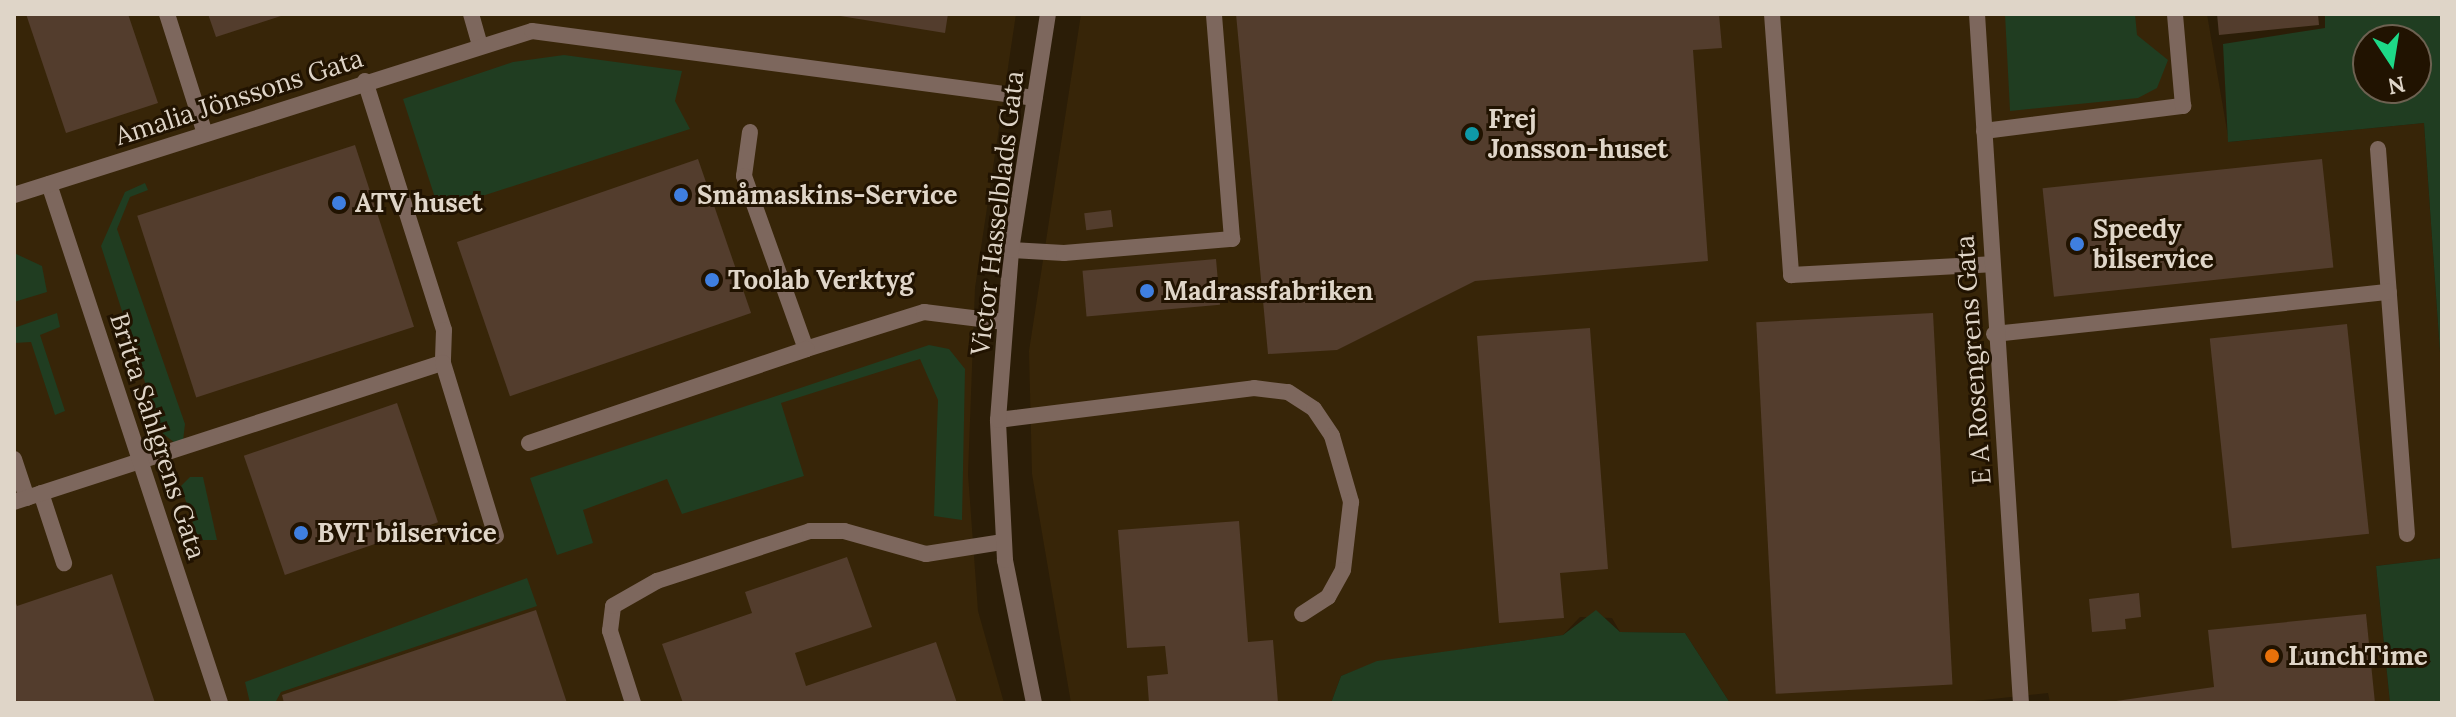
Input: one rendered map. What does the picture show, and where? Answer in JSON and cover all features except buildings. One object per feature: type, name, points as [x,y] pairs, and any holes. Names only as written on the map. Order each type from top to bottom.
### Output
[{"type":"street","points":[[167,14],[205,134]]},
{"type":"street","points":[[471,14],[479,42]]},
{"type":"street","name":"Victor Hasselblads Gata","points":[[1034,703],[1003,542],[998,420],[1011,250],[1048,14]]},
{"type":"street","points":[[1011,250],[1064,253],[1232,239],[1214,14]]},
{"type":"street","points":[[1772,14],[1791,275],[1991,264]]},
{"type":"street","name":"E A Rosengrens Gata","points":[[1977,14],[1994,334],[2021,703]]},
{"type":"street","points":[[1984,131],[2183,106],[2175,14]]},
{"type":"street","name":"Amalia Jönssons Gata","points":[[14,195],[479,42],[532,31],[575,32],[1035,98]]},
{"type":"street","points":[[365,81],[444,330],[443,363],[496,536]]},
{"type":"street","points":[[750,132],[744,176],[806,349]]},
{"type":"street","points":[[2378,149],[2407,534]]},
{"type":"street","name":"Britta Sahlgrens Gata","points":[[49,184],[220,703]]},
{"type":"street","points":[[1994,334],[2389,292]]},
{"type":"street","points":[[529,443],[924,312],[1004,322]]},
{"type":"street","points":[[27,498],[443,363]]},
{"type":"street","points":[[998,420],[1254,388],[1288,392],[1314,409],[1332,436],[1351,502],[1343,570],[1328,597],[1302,614]]},
{"type":"street","points":[[14,459],[27,498],[64,563]]},
{"type":"street","points":[[633,703],[610,631],[613,606],[657,581],[810,531],[844,531],[926,554],[1003,542]]},
{"type":"shaded area","points":[[14,14],[1016,14],[975,288],[968,474],[978,611],[1004,703],[14,703]]},
{"type":"shaded area","points":[[1081,14],[2207,14],[2229,142],[2424,123],[2442,381],[2442,558],[2376,566],[2390,703],[2050,703],[2048,693],[1956,703],[1730,703],[1685,633],[1620,632],[1612,618],[1580,617],[1563,635],[1377,662],[1341,676],[1331,703],[1071,703],[1032,474],[1029,351]]},
{"type":"green space","points":[[2005,14],[2135,14],[2137,35],[2168,60],[2157,88],[2138,98],[2010,111]]},
{"type":"green space","points":[[2325,14],[2442,14],[2442,381],[2424,123],[2228,142],[2223,44],[2325,28]]},
{"type":"green space","points":[[564,55],[682,71],[675,101],[690,129],[439,210],[403,99],[513,62]]},
{"type":"green space","points":[[145,183],[148,190],[130,197],[117,229],[185,424],[183,441],[175,443],[161,432],[101,246],[125,192]]},
{"type":"green space","points":[[14,253],[42,266],[47,292],[14,302]]},
{"type":"green space","points":[[57,313],[60,327],[40,335],[65,411],[55,415],[31,342],[14,343],[14,328]]},
{"type":"green space","points":[[929,345],[949,349],[965,369],[962,520],[934,516],[938,400],[920,359],[781,403],[804,476],[682,514],[667,479],[583,510],[593,543],[557,555],[530,478]]},
{"type":"green space","points":[[190,477],[203,477],[217,540],[202,540],[196,533],[181,486]]},
{"type":"green space","points":[[2442,558],[2442,703],[2390,703],[2376,566]]},
{"type":"green space","points":[[527,578],[537,606],[281,692],[275,703],[250,703],[245,682]]},
{"type":"green space","points":[[1596,610],[1620,632],[1685,633],[1730,703],[1331,703],[1341,676],[1377,661],[1563,635]]},
{"type":"place","name":"Frej Jonsson-huset","points":[[1472,134]]},
{"type":"place","name":"Småmaskins-Service","points":[[681,195]]},
{"type":"place","name":"ATV huset","points":[[339,203]]},
{"type":"place","name":"Speedy bilservice","points":[[2077,244]]},
{"type":"place","name":"Toolab Verktyg","points":[[712,280]]},
{"type":"place","name":"Madrassfabriken","points":[[1147,291]]},
{"type":"place","name":"BVT bilservice","points":[[301,533]]},
{"type":"place","name":"LunchTime","points":[[2272,656]]}]
